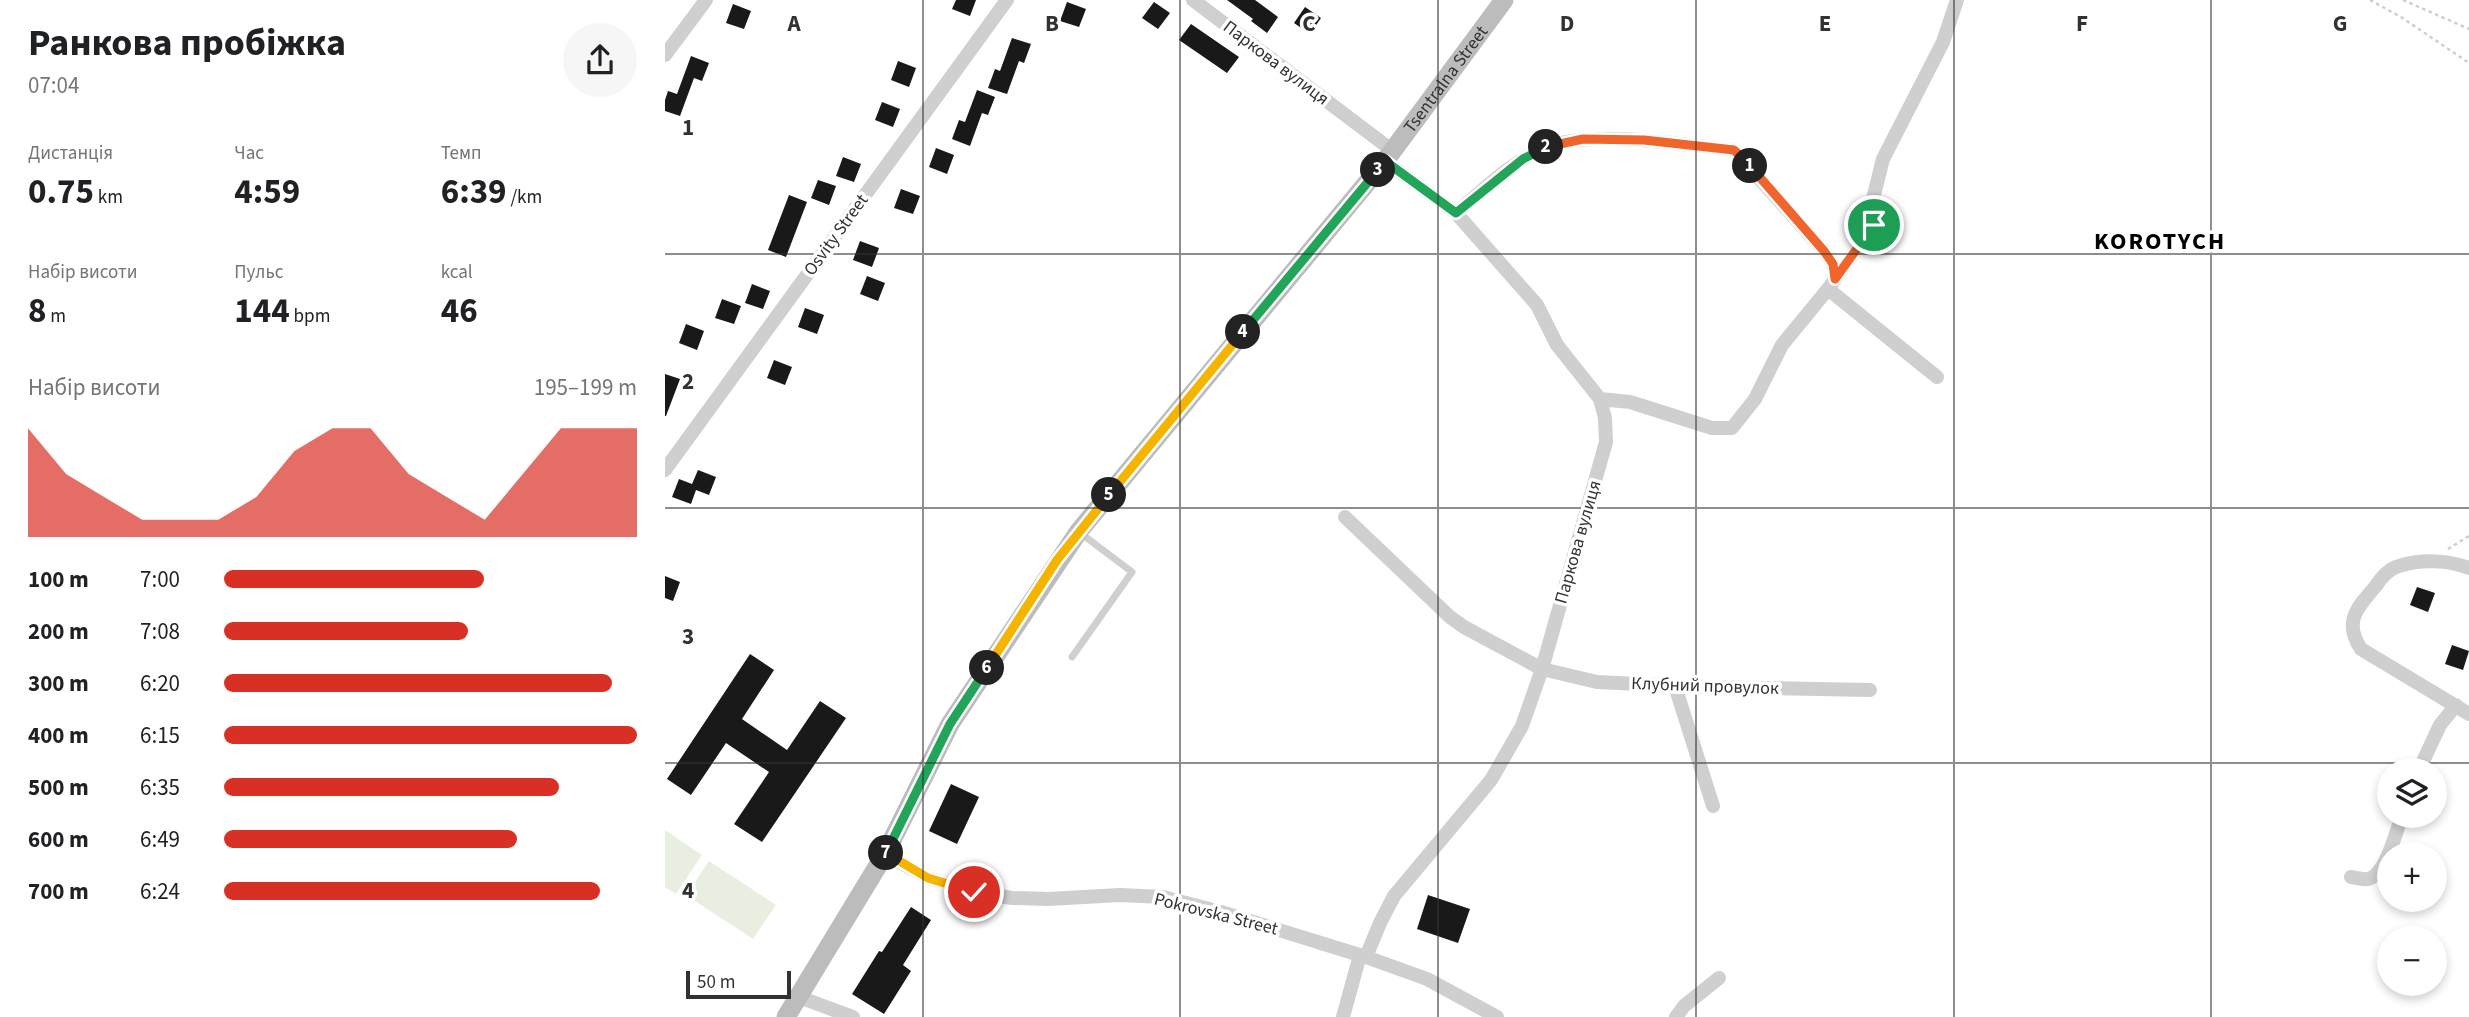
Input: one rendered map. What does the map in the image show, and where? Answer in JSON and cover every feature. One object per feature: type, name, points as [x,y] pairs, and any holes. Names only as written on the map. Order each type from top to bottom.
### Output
[{"type":"street","points":[[665,55],[706,0]]},
{"type":"street","name":"Osvity Street","points":[[665,470],[1007,0]]},
{"type":"street","name":"Паркова вулиця","points":[[1193,0],[1389,156],[1456,213],[1537,305],[1563,354],[1600,399],[1605,418],[1606,442],[1542,669],[1522,726],[1491,780],[1394,896],[1363,956],[1343,1017]]},
{"type":"street","name":"Tsentralna Street","points":[[786,1017],[885,854],[950,724],[1057,560],[1389,156],[1504,0]]},
{"type":"street","points":[[1600,399],[1630,402],[1712,428],[1732,428],[1755,399],[1782,345],[1832,284],[1874,225],[1873,199],[1883,159],[1943,42],[1957,0]]},
{"type":"street","points":[[1456,213],[1523,159],[1547,146],[1583,139],[1644,140],[1734,150],[1824,251],[1833,264],[1832,284]]},
{"type":"street","points":[[1832,284],[1937,377]]},
{"type":"street","name":"Клубний провулок","points":[[1345,517],[1450,617],[1542,669],[1597,682],[1870,690]]},
{"type":"street","points":[[2466,567],[2433,561],[2396,566],[2385,575],[2357,609],[2353,634],[2361,649],[2469,714]]},
{"type":"street","points":[[1675,686],[1713,806]]},
{"type":"street","points":[[2425,758],[2440,725],[2456,705]]},
{"type":"street","points":[[2351,877],[2367,879],[2376,875],[2382,868],[2397,828]]},
{"type":"street","name":"Pokrovska Street","points":[[885,854],[928,878],[974,892],[1012,898],[1048,899],[1120,895],[1163,897],[1221,912],[1427,979],[1497,1017]]},
{"type":"street","points":[[1676,1017],[1684,1006],[1719,978]]},
{"type":"street","points":[[799,997],[853,1017]]},
{"type":"lane","points":[[1072,657],[1132,572],[1079,531]]},
{"type":"path","points":[[2370,0],[2469,63]]},
{"type":"path","points":[[2403,0],[2469,29]]},
{"type":"green space","points":[[665,830],[702,855],[676,894],[665,887]]},
{"type":"green space","points":[[709,861],[776,905],[753,939],[686,895]]},
{"type":"building","points":[[956,0],[976,0],[970,16],[952,9]]},
{"type":"building","points":[[1227,0],[1255,0],[1278,17],[1267,33]]},
{"type":"building","points":[[1067,2],[1086,9],[1079,27],[1060,21]]},
{"type":"building","points":[[1154,2],[1170,13],[1158,29],[1142,18]]},
{"type":"building","points":[[733,4],[751,11],[744,29],[726,23]]},
{"type":"building","points":[[1305,7],[1321,18],[1310,34],[1294,23]]},
{"type":"building","points":[[1191,24],[1239,57],[1227,73],[1179,40]]},
{"type":"building","points":[[1012,38],[1031,44],[1024,63],[1019,61],[1007,94],[988,88],[995,69],[1000,71]]},
{"type":"building","points":[[691,56],[709,63],[702,81],[694,78],[680,116],[665,111],[665,100],[668,91],[677,94]]},
{"type":"building","points":[[898,61],[916,68],[909,87],[891,80]]},
{"type":"building","points":[[977,90],[995,97],[988,115],[982,113],[970,146],[952,139],[959,120],[965,122]]},
{"type":"building","points":[[882,102],[900,109],[893,127],[875,120]]},
{"type":"building","points":[[936,148],[954,155],[947,174],[929,167]]},
{"type":"building","points":[[843,157],[861,164],[854,182],[836,176]]},
{"type":"building","points":[[818,180],[836,186],[829,205],[811,198]]},
{"type":"building","points":[[901,189],[920,196],[913,214],[894,208]]},
{"type":"building","points":[[789,195],[807,202],[786,257],[768,250]]},
{"type":"building","points":[[860,241],[879,248],[872,267],[853,260]]},
{"type":"building","points":[[867,276],[885,283],[878,301],[860,294]]},
{"type":"building","points":[[752,284],[770,291],[763,309],[745,303]]},
{"type":"building","points":[[722,299],[741,306],[734,324],[715,318]]},
{"type":"building","points":[[805,308],[824,315],[817,334],[798,327]]},
{"type":"building","points":[[686,324],[704,331],[697,350],[679,343]]},
{"type":"building","points":[[774,360],[792,367],[785,385],[767,378]]},
{"type":"building","points":[[665,374],[680,379],[666,416],[665,416]]},
{"type":"building","points":[[698,470],[716,477],[709,495],[696,490],[691,504],[672,497],[679,479],[692,484]]},
{"type":"building","points":[[665,576],[680,582],[673,601],[665,598]]},
{"type":"building","points":[[2417,587],[2435,593],[2428,612],[2410,605]]},
{"type":"building","points":[[2452,645],[2469,651],[2463,670],[2445,664]]},
{"type":"building","points":[[750,654],[774,670],[742,719],[787,750],[820,701],[846,718],[762,842],[734,824],[769,772],[726,743],[691,795],[667,779]]},
{"type":"building","points":[[951,784],[979,797],[957,844],[929,831]]},
{"type":"building","points":[[1428,895],[1470,909],[1458,943],[1417,929]]},
{"type":"building","points":[[911,907],[931,920],[903,965],[911,971],[884,1014],[852,994]]},
{"type":"district","name":"KOROTYCH","points":[[2160,241]]},
{"type":"route","points":[[974,892],[928,878],[885,854],[950,724],[1057,560],[1079,531],[1385,161],[1456,213],[1523,159],[1547,146],[1583,139],[1644,140],[1734,150],[1824,251],[1833,264],[1835,279],[1874,225]]}]
